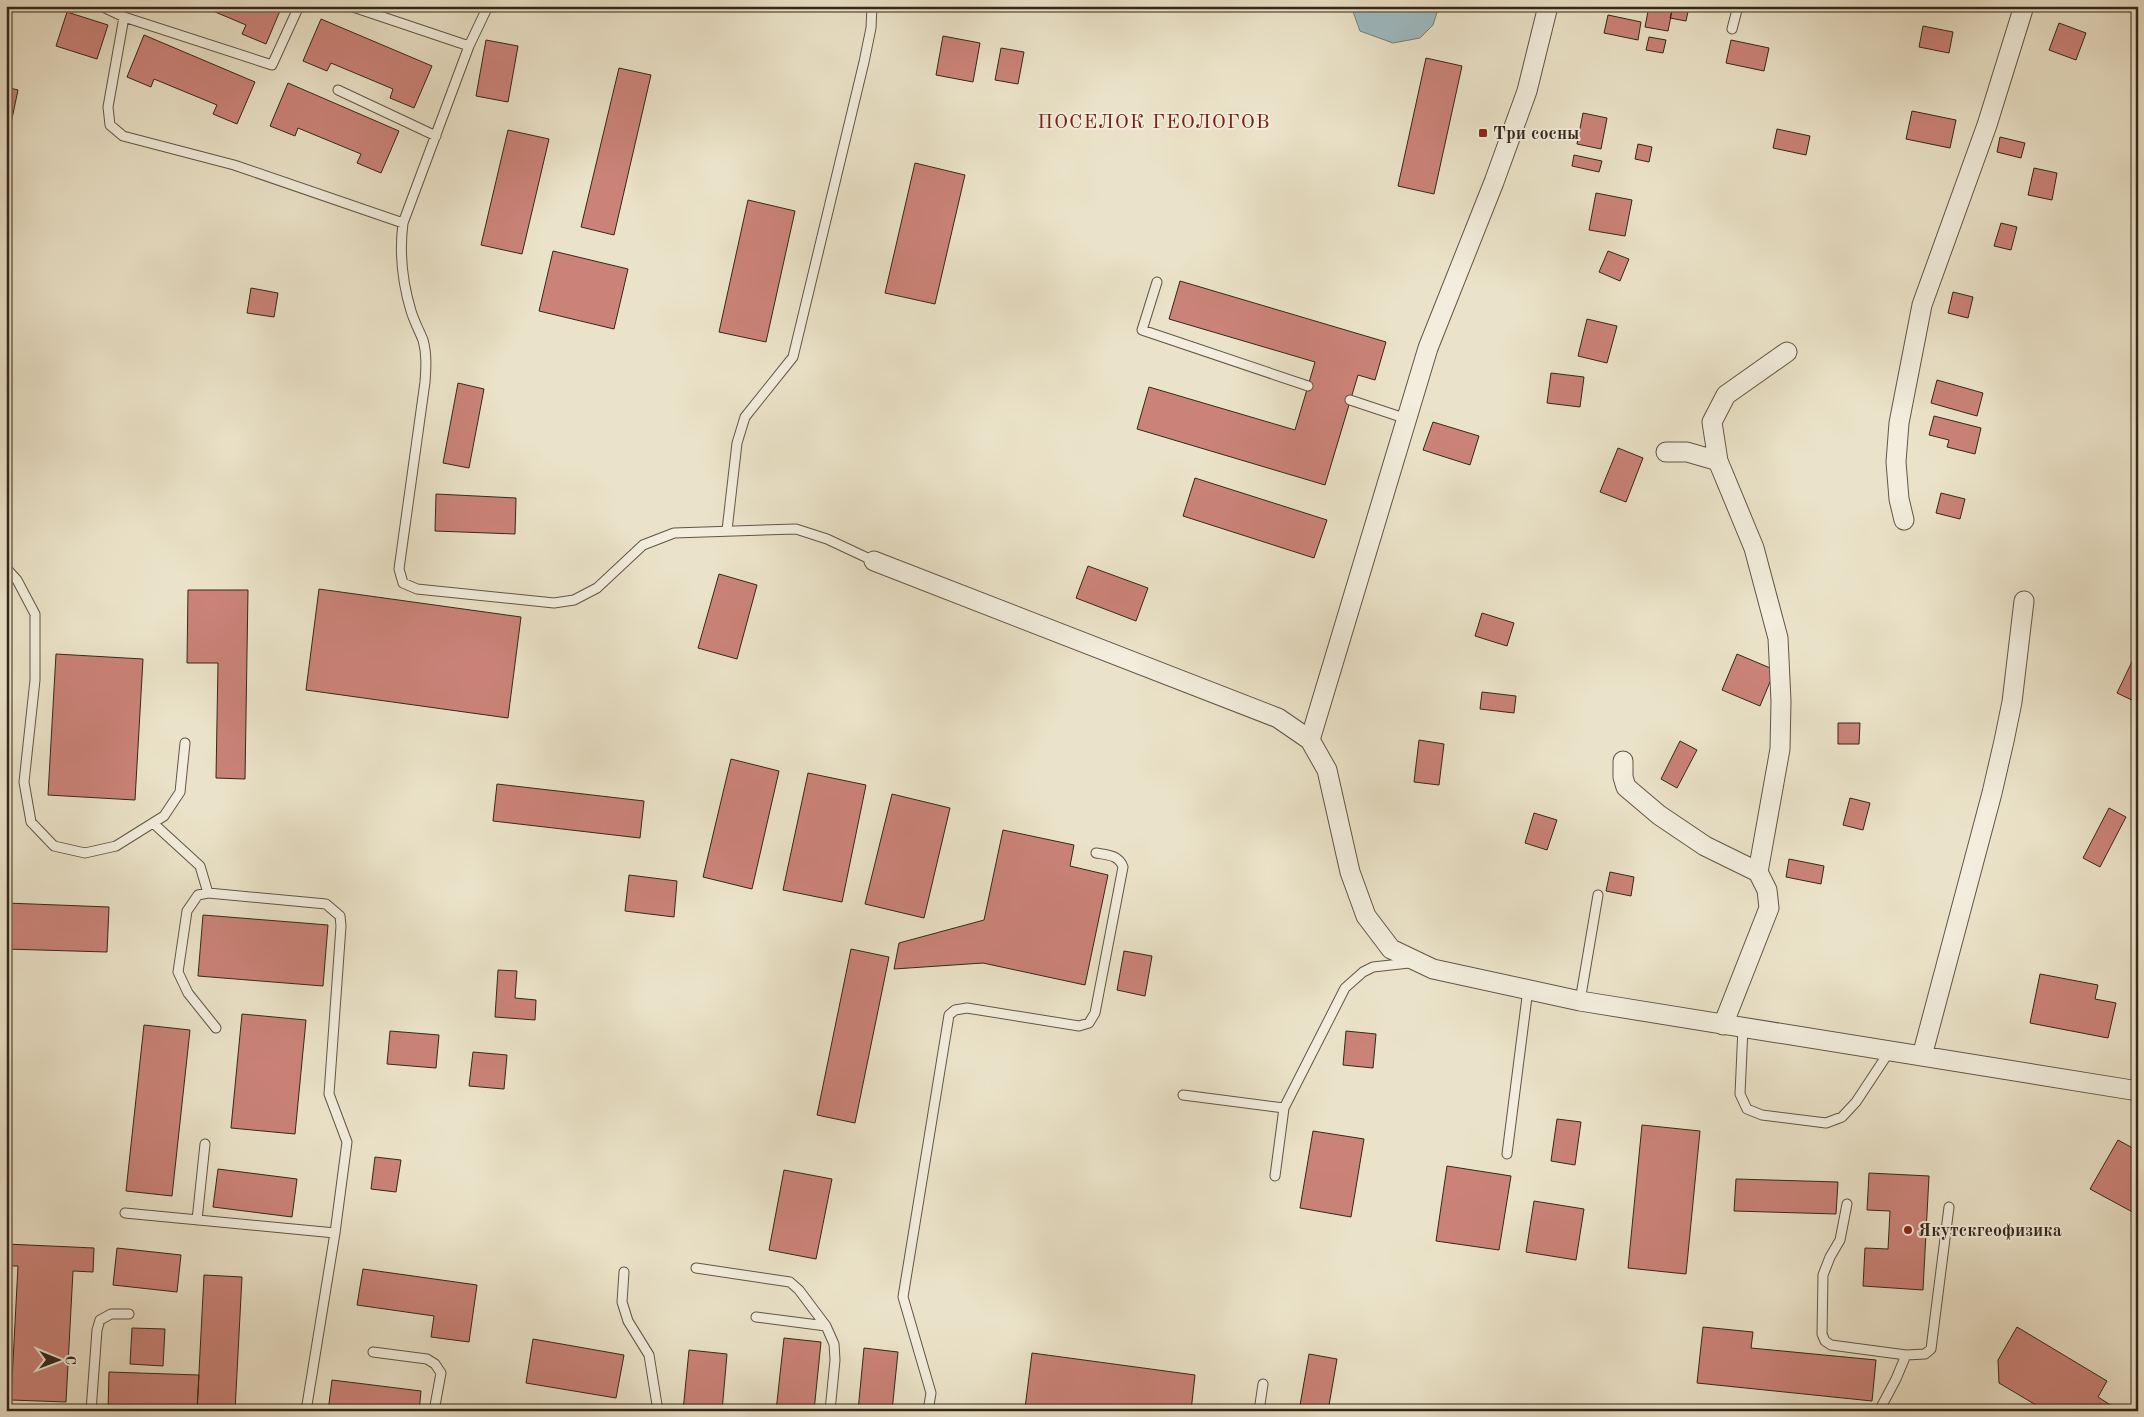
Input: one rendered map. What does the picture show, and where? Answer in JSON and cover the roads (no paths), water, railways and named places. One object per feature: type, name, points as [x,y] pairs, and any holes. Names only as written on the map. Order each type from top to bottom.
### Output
[{"type":"street","points":[[1310,740],[1428,348],[1494,182],[1527,91],[1548,6]]},
{"type":"street","points":[[1904,520],[1898,499],[1896,462],[1899,423],[1922,305],[1986,125],[2024,6]]},
{"type":"street","points":[[1758,872],[1780,748],[1778,638],[1754,548],[1718,461],[1712,422],[1726,395],[1787,352]]},
{"type":"street","points":[[1666,452],[1687,452],[1718,461]]},
{"type":"street","points":[[874,561],[1278,718],[1310,740],[1327,770],[1350,872],[1366,916],[1391,950],[1433,968],[1580,1001],[2138,1091]]},
{"type":"street","points":[[1922,1056],[2002,750],[2012,702],[2024,601]]},
{"type":"street","points":[[1623,762],[1623,777],[1626,787],[1659,815],[1705,846],[1758,872],[1768,890],[1769,908],[1723,1024]]},
{"type":"lane","points":[[101,6],[124,17],[272,65],[299,6]]},
{"type":"lane","points":[[350,6],[469,46]]},
{"type":"lane","points":[[488,6],[469,46],[403,223],[400,243],[402,276],[412,313],[423,341],[427,360],[399,569],[403,582],[417,589],[554,603],[574,600],[597,588],[643,545],[674,533],[727,530],[796,530],[827,538],[874,561]]},
{"type":"lane","points":[[727,530],[737,443],[745,417],[793,357],[864,62],[871,28],[872,6]]},
{"type":"lane","points":[[1732,29],[1738,6]]},
{"type":"lane","points":[[124,17],[108,107],[110,125],[123,136],[234,165],[403,223]]},
{"type":"lane","points":[[338,90],[436,136]]},
{"type":"lane","points":[[1157,282],[1142,330],[1308,386]]},
{"type":"lane","points":[[1350,400],[1407,419]]},
{"type":"lane","points":[[6,568],[17,580],[35,614],[35,680],[24,782],[30,822],[54,846],[85,853],[116,846],[164,816],[180,792],[185,743]]},
{"type":"lane","points":[[153,823],[200,866],[208,893]]},
{"type":"lane","points":[[928,1411],[930,1393],[903,1297],[949,1015],[955,1010],[967,1008],[1079,1026],[1089,1023],[1095,1013],[1123,867],[1121,860],[1114,856],[1096,854]]},
{"type":"lane","points":[[216,1028],[188,993],[178,972],[187,911],[198,895],[208,893],[326,904],[340,916],[341,926],[329,1094],[347,1142],[335,1233],[306,1411]]},
{"type":"lane","points":[[1580,1001],[1598,895]]},
{"type":"lane","points":[[1275,1176],[1284,1108],[1345,988],[1363,972],[1373,967],[1392,963],[1419,962]]},
{"type":"lane","points":[[1508,1154],[1528,989]]},
{"type":"lane","points":[[1743,1028],[1740,1094],[1747,1109],[1762,1116],[1826,1123],[1842,1117],[1856,1102],[1889,1052]]},
{"type":"lane","points":[[1183,1095],[1284,1108]]},
{"type":"lane","points":[[197,1220],[205,1144]]},
{"type":"lane","points":[[1847,1204],[1840,1240],[1830,1257],[1823,1275],[1822,1334],[1825,1341],[1831,1345],[1906,1355],[1925,1354],[1931,1349],[1949,1207]]},
{"type":"lane","points":[[125,1213],[335,1233]]},
{"type":"lane","points":[[696,1268],[790,1282],[799,1290],[826,1326],[834,1344],[835,1360],[830,1411]]},
{"type":"lane","points":[[624,1272],[622,1302],[628,1321],[649,1355],[658,1411]]},
{"type":"lane","points":[[92,1411],[97,1330],[100,1320],[111,1314],[129,1314]]},
{"type":"lane","points":[[756,1317],[826,1326]]},
{"type":"lane","points":[[373,1352],[427,1359],[435,1364],[441,1373],[434,1411]]},
{"type":"lane","points":[[1879,1411],[1906,1355]]},
{"type":"lane","points":[[1259,1411],[1263,1384]]},
{"type":"water","points":[[1351,6],[1439,6],[1433,25],[1420,38],[1393,43],[1360,31]]},
{"type":"place","name":"Три сосны","points":[[1483,133]]},
{"type":"place","name":"Якутскгеофизика","points":[[1908,1230]]},
{"type":"district","name":"ПОСЕЛОК ГЕОЛОГОВ","points":[[1154,121]]}]
